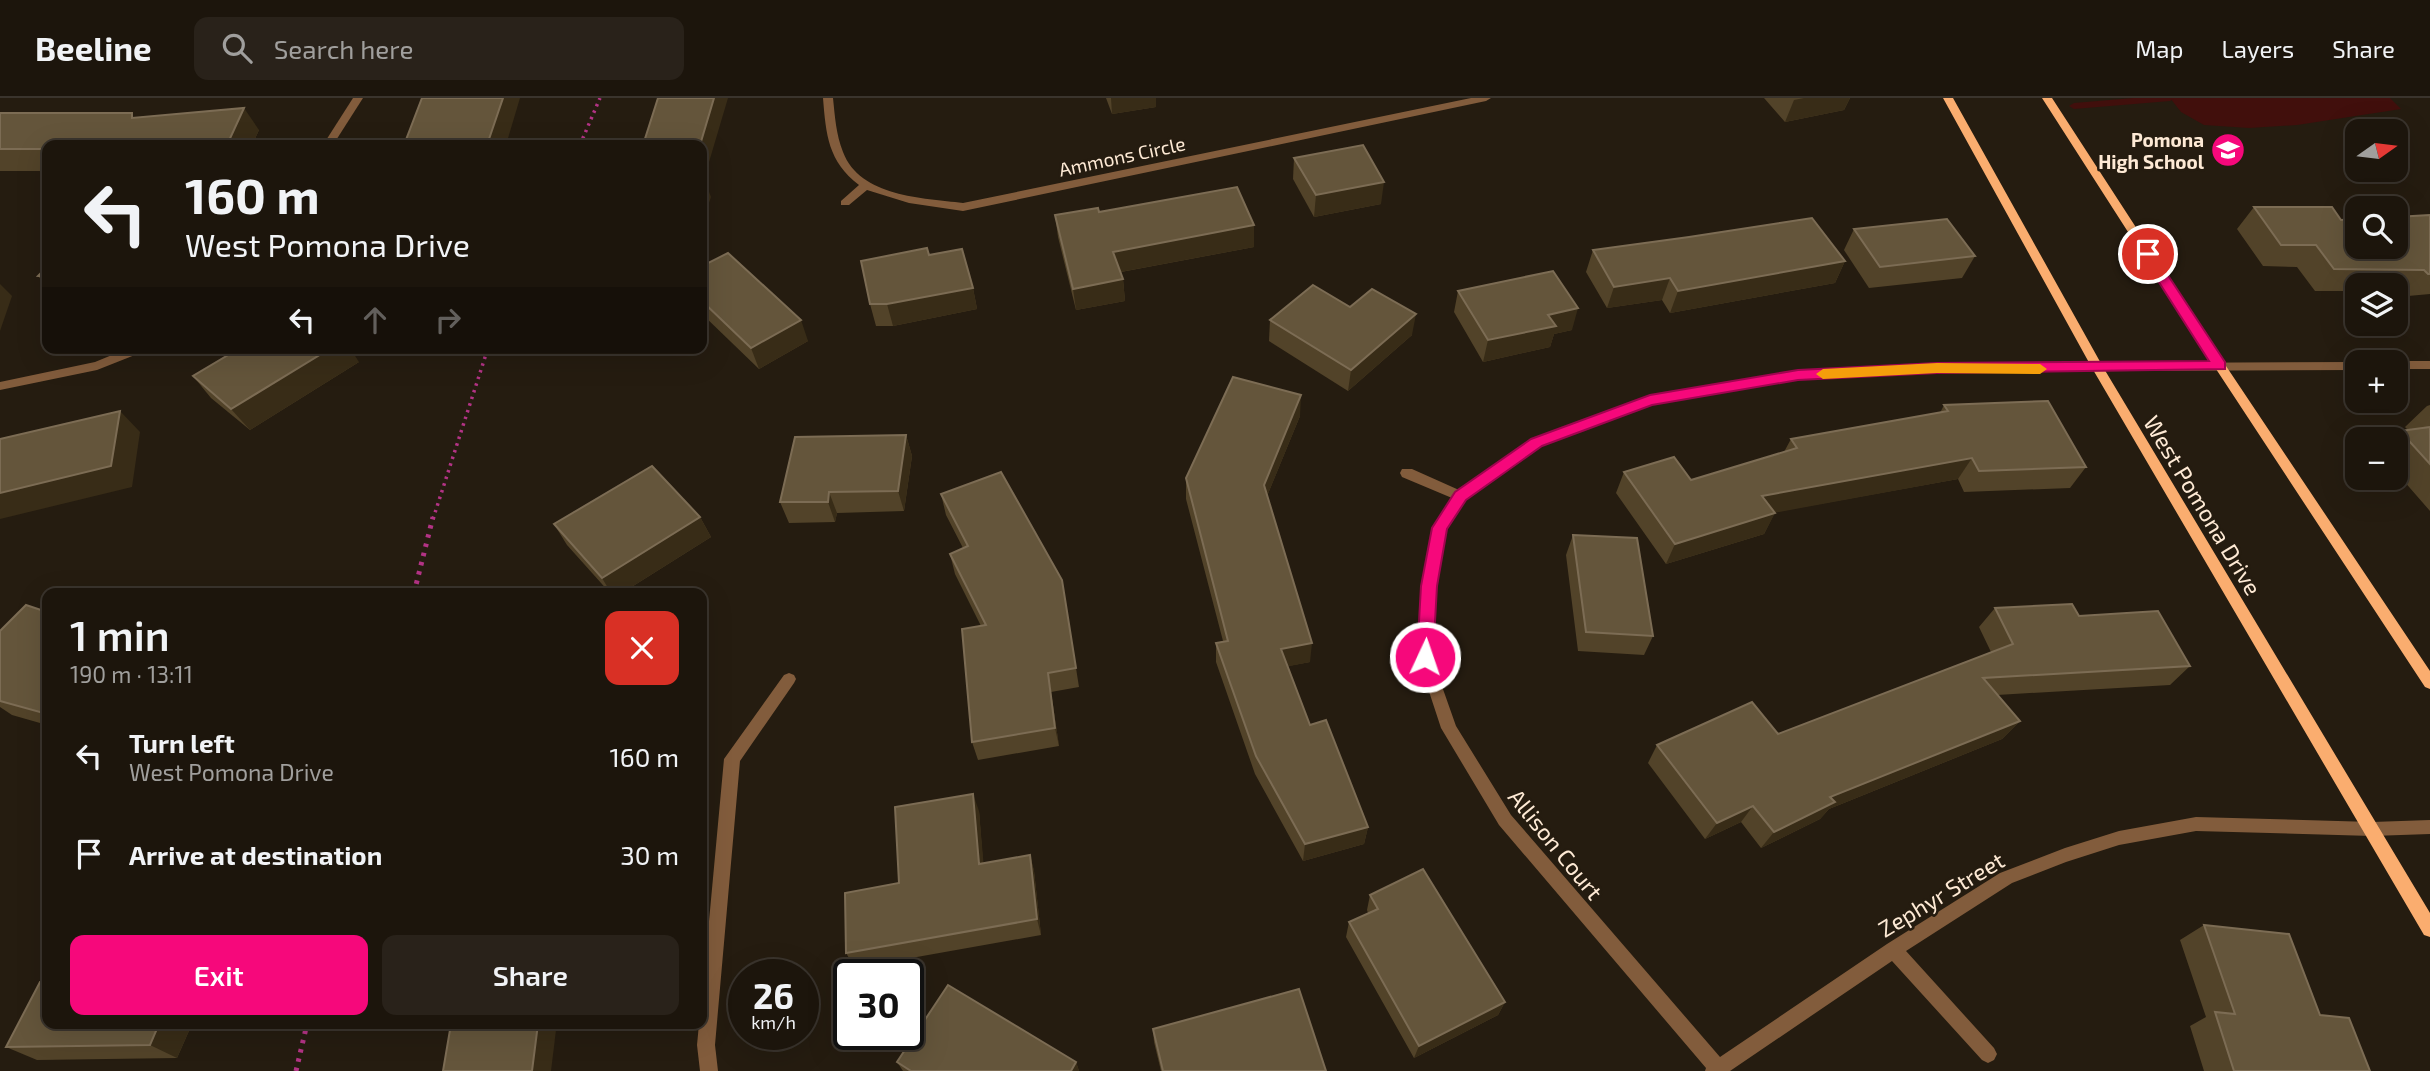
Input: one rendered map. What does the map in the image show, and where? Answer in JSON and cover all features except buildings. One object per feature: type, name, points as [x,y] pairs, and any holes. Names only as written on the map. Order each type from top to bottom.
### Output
[{"type":"street","points":[[331,140],[358,98]]},
{"type":"street","name":"Ammons Circle","points":[[828,98],[828,126],[845,169],[865,186],[896,199],[963,207],[1486,98]]},
{"type":"street","name":"West Pomona Drive","points":[[1948,98],[2098,368],[2430,929]]},
{"type":"street","points":[[2047,98],[2430,684]]},
{"type":"street","points":[[845,203],[865,186]]},
{"type":"street","points":[[0,386],[97,366],[126,354]]},
{"type":"street","points":[[2408,365],[2430,365]]},
{"type":"street","name":"Allison Court","points":[[1716,1069],[1505,820],[1449,728],[1425,657],[1429,586],[1440,528],[1460,496],[1537,442],[1650,400],[1798,375],[1937,368],[2345,366]]},
{"type":"street","points":[[1407,473],[1460,496]]},
{"type":"street","points":[[709,1071],[706,1045],[732,759],[789,679]]},
{"type":"street","name":"Zephyr Street","points":[[1716,1069],[2006,878],[2065,855],[2119,838],[2196,824],[2372,829],[2430,827]]},
{"type":"street","points":[[1893,950],[1988,1054]]},
{"type":"path","points":[[582,140],[600,98]]},
{"type":"path","points":[[415,588],[433,517],[486,354]]},
{"type":"path","points":[[296,1071],[306,1029]]},
{"type":"shaded area","points":[[2170,98],[2390,98],[2401,109],[2297,125],[2249,128],[2204,125],[2181,112]]},
{"type":"waterway","points":[[2074,106],[2170,98]]},
{"type":"slow traffic","points":[[1823,374],[1937,368],[2040,369]]},
{"type":"place","name":"Pomona High School","points":[[2228,150]]},
{"type":"route","points":[[1425,657],[1429,586],[1440,528],[1460,496],[1537,442],[1650,400],[1798,375],[1937,368],[2220,366],[2148,254]]}]
